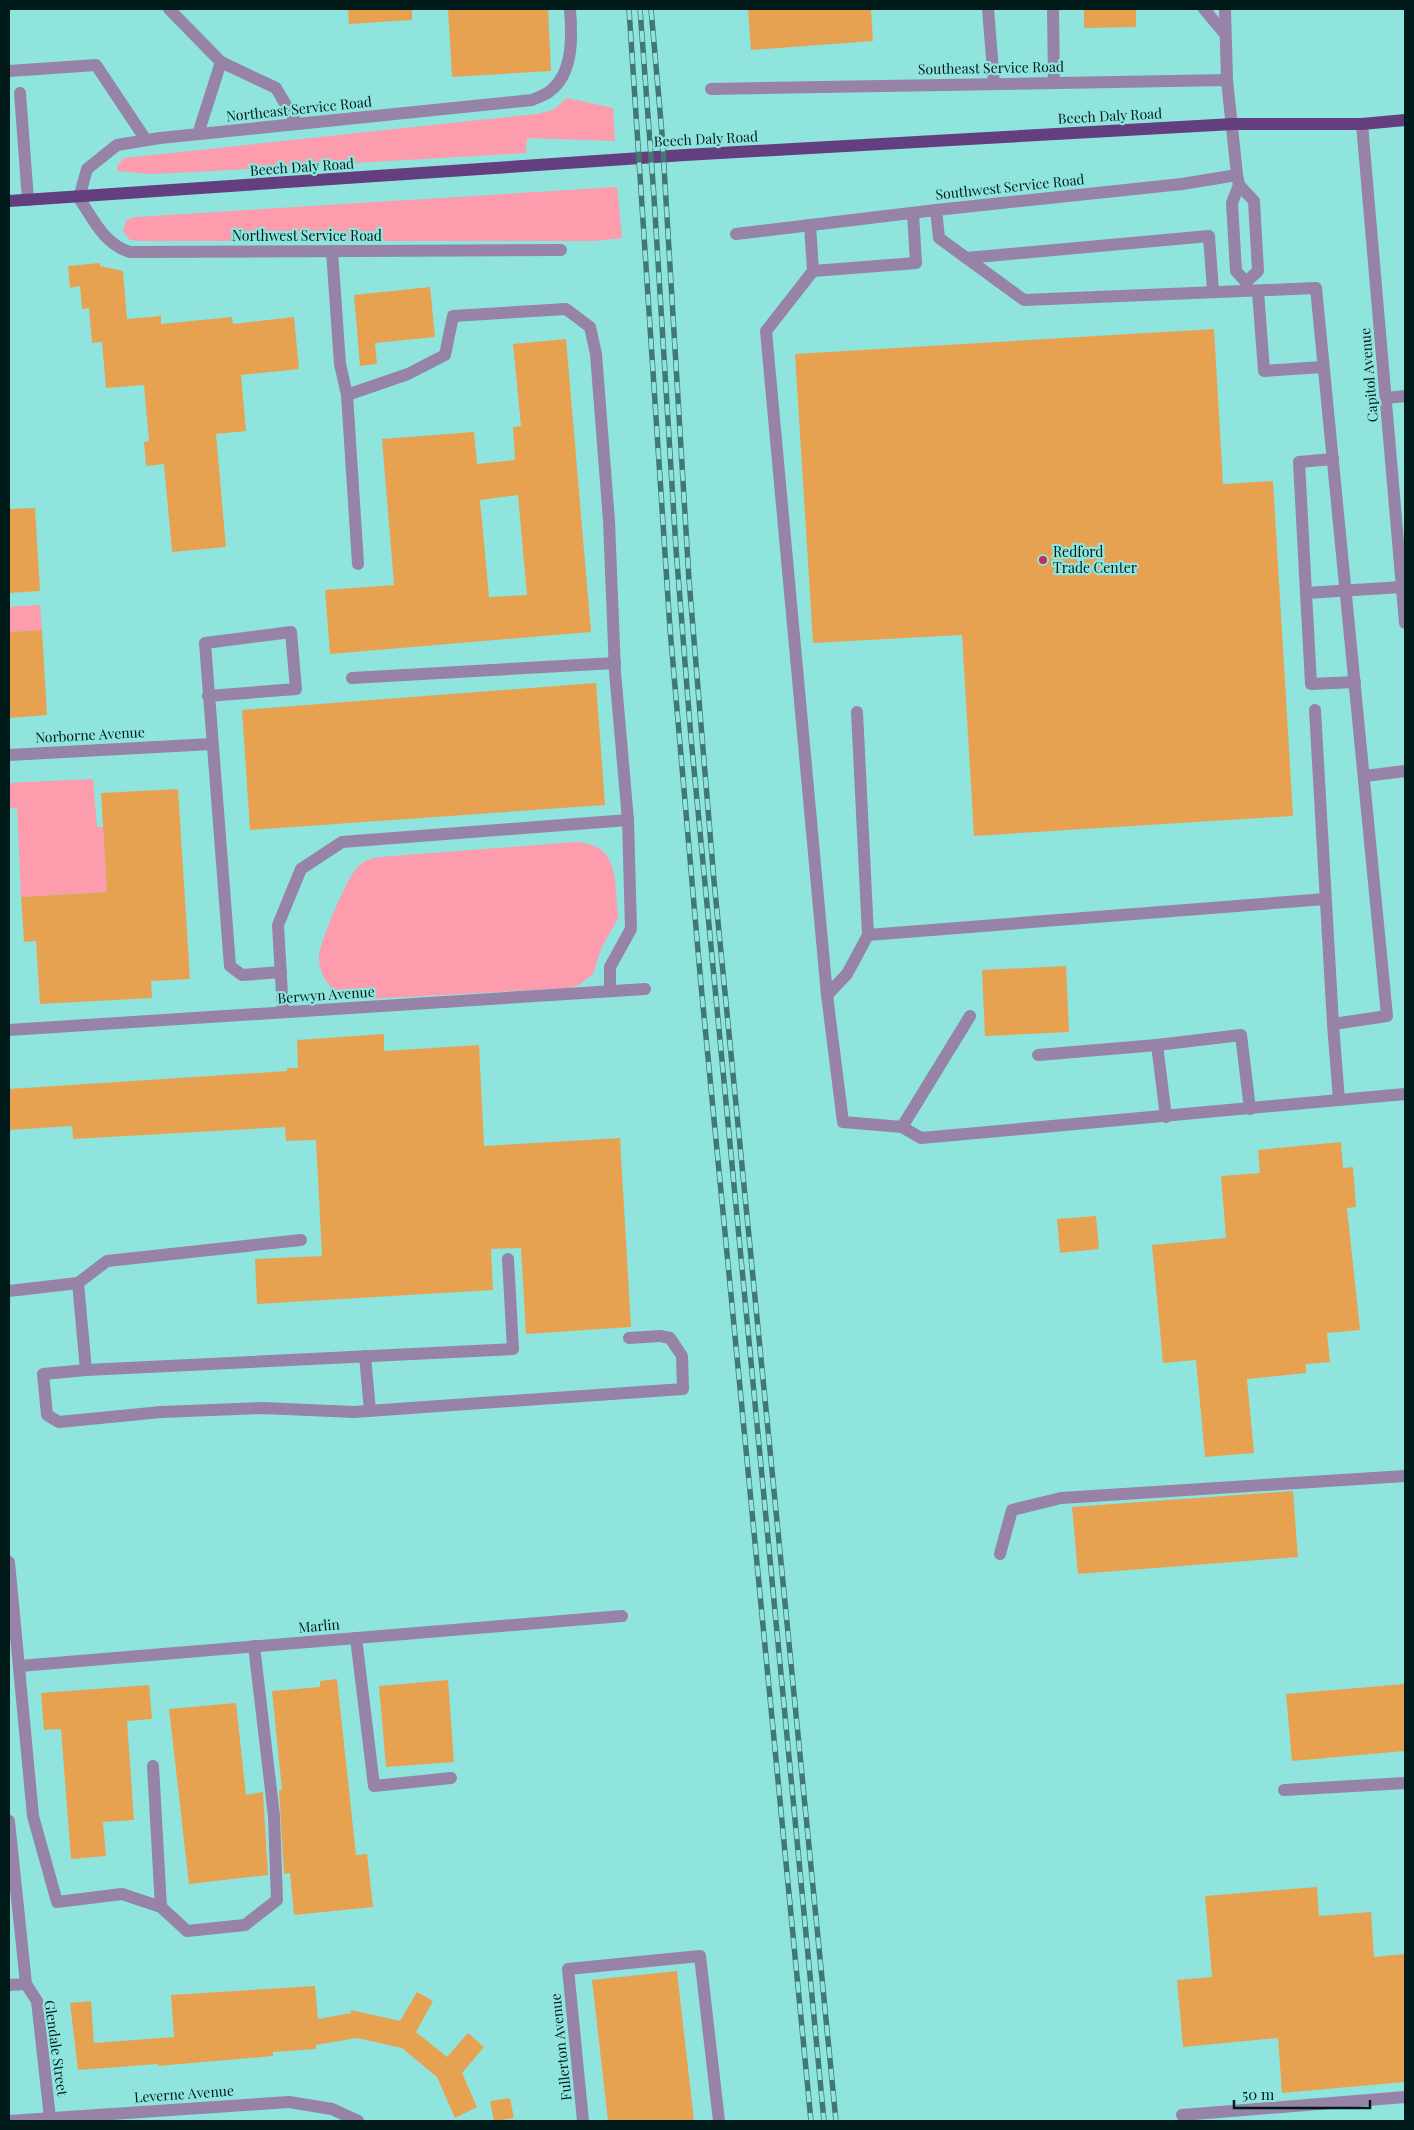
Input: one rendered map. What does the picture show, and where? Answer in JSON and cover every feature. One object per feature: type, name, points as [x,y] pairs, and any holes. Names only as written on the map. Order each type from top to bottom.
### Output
[{"type":"main road","name":"Beech Daly Road","points":[[9,201],[79,198],[633,158],[1234,124],[1362,124],[1405,120]]},
{"type":"street","points":[[169,9],[221,62],[276,88],[297,124]]},
{"type":"street","name":"Northeast Service Road","points":[[79,198],[87,169],[117,145],[198,134],[532,100],[550,92],[560,80],[568,64],[572,34],[570,9]]},
{"type":"street","points":[[988,9],[994,83]]},
{"type":"street","points":[[1053,9],[1054,82]]},
{"type":"street","points":[[1204,9],[1225,34]]},
{"type":"street","points":[[1225,9],[1227,80],[1234,124],[1238,180],[1232,203],[1236,271],[1250,288],[1264,371],[1322,367]]},
{"type":"street","points":[[198,134],[221,62]]},
{"type":"street","points":[[9,71],[96,65],[146,140]]},
{"type":"street","name":"Southeast Service Road","points":[[711,89],[1227,80]]},
{"type":"street","points":[[20,93],[28,200]]},
{"type":"street","name":"Capitol Avenue","points":[[1362,124],[1405,623]]},
{"type":"street","points":[[1238,180],[1254,201],[1258,271],[1250,288]]},
{"type":"street","name":"Southwest Service Road","points":[[736,234],[936,210],[1182,184],[1238,180]]},
{"type":"street","name":"Northwest Service Road","points":[[79,198],[106,239],[120,250],[130,252],[561,250]]},
{"type":"street","points":[[936,210],[939,238],[1024,300],[1250,288],[1316,288],[1322,367],[1365,776],[1387,1016],[1333,1024]]},
{"type":"street","points":[[813,271],[916,263],[914,213]]},
{"type":"street","points":[[810,225],[813,271],[766,331],[827,995],[843,1122],[902,1127],[922,1138],[1405,1094]]},
{"type":"street","points":[[966,258],[1209,236],[1213,291]]},
{"type":"street","points":[[332,251],[340,364],[347,395],[358,564]]},
{"type":"street","points":[[347,395],[408,374],[444,355],[453,316],[566,309],[590,327],[596,354],[609,521],[615,663],[628,820],[631,929],[610,967],[610,991]]},
{"type":"street","points":[[1386,398],[1405,396]]},
{"type":"street","points":[[1333,458],[1299,462],[1311,684],[1355,682]]},
{"type":"street","points":[[1306,593],[1402,587]]},
{"type":"street","points":[[208,696],[296,689],[291,632],[205,642],[208,696],[230,966],[242,975],[281,972]]},
{"type":"street","points":[[352,678],[615,663]]},
{"type":"street","points":[[1315,710],[1325,899],[1339,1100]]},
{"type":"street","points":[[827,995],[847,974],[868,935],[857,712]]},
{"type":"street","name":"Norborne Avenue","points":[[9,755],[212,744]]},
{"type":"street","points":[[1365,776],[1405,770]]},
{"type":"street","points":[[284,1012],[278,925],[301,869],[342,842],[628,820]]},
{"type":"street","points":[[868,935],[1325,899]]},
{"type":"street","name":"Berwyn Avenue","points":[[9,1030],[645,989]]},
{"type":"street","points":[[902,1127],[970,1016]]},
{"type":"street","points":[[1038,1055],[1157,1045],[1241,1035],[1250,1109]]},
{"type":"street","points":[[1157,1045],[1166,1117]]},
{"type":"street","points":[[9,1290],[78,1283],[107,1261],[300,1240]]},
{"type":"street","points":[[508,1259],[513,1349],[86,1370],[43,1374],[46,1415],[59,1422],[161,1412],[263,1408],[370,1411],[683,1390],[682,1356],[670,1338],[660,1336],[628,1338]]},
{"type":"street","points":[[78,1283],[86,1370]]},
{"type":"street","points":[[365,1356],[370,1411]]},
{"type":"street","points":[[1000,1554],[1012,1510],[1061,1498],[1405,1476]]},
{"type":"street","points":[[9,1562],[34,1816],[56,1902],[122,1894],[161,1907],[186,1931],[245,1925],[277,1900],[274,1816],[254,1646]]},
{"type":"street","name":"Marlin","points":[[18,1666],[622,1616]]},
{"type":"street","points":[[356,1638],[374,1786],[451,1778]]},
{"type":"street","points":[[153,1766],[161,1907]]},
{"type":"street","points":[[1284,1790],[1405,1783]]},
{"type":"street","points":[[9,1821],[26,1984],[9,1985]]},
{"type":"street","name":"Fullerton Avenue","points":[[583,2121],[568,1969],[700,1956],[719,2121]]},
{"type":"street","name":"Glendale Street","points":[[26,1984],[37,2001],[50,2118]]},
{"type":"street","points":[[1182,2114],[1405,2098]]},
{"type":"street","name":"Leverne Avenue","points":[[9,2121],[289,2102],[332,2109],[358,2121]]},
{"type":"shaded area","points":[[567,98],[613,108],[615,141],[527,138],[526,153],[196,172],[150,174],[117,171],[117,166],[124,158],[536,114],[553,110]]},
{"type":"shaded area","points":[[617,187],[622,238],[595,241],[140,241],[130,240],[123,231],[126,220],[135,217]]},
{"type":"shaded area","points":[[40,605],[42,630],[9,632],[9,607]]},
{"type":"shaded area","points":[[93,779],[97,827],[103,827],[107,892],[21,897],[17,808],[9,808],[9,783]]},
{"type":"shaded area","points":[[576,842],[601,850],[608,857],[615,876],[618,913],[617,920],[601,949],[593,974],[579,985],[569,988],[348,1000],[337,993],[324,977],[319,958],[328,927],[352,875],[366,861],[379,857]]},
{"type":"building","points":[[348,9],[412,9],[412,20],[349,24]]},
{"type":"building","points":[[448,9],[548,9],[551,71],[452,77]]},
{"type":"building","points":[[748,9],[871,9],[873,41],[751,50]]},
{"type":"building","points":[[1084,9],[1136,9],[1136,27],[1084,28]]},
{"type":"building","points":[[100,263],[100,266],[123,271],[127,319],[161,316],[161,324],[232,317],[233,324],[294,317],[299,369],[241,375],[246,431],[216,434],[226,547],[172,552],[164,464],[146,466],[144,442],[149,441],[144,385],[106,388],[102,342],[92,343],[89,308],[82,309],[80,286],[70,288],[68,266]]},
{"type":"building","points":[[430,287],[435,337],[375,343],[377,364],[360,366],[354,295]]},
{"type":"building","name":"Redford Trade Center","points":[[1214,329],[1223,484],[1273,481],[1293,816],[974,836],[962,635],[813,643],[795,354]]},
{"type":"building","points":[[566,339],[591,632],[330,654],[325,590],[394,585],[382,439],[474,432],[477,464],[515,460],[513,427],[521,426],[513,344]],"holes":[[[518,495],[527,595],[489,597],[480,500]]]},
{"type":"building","points":[[35,508],[40,591],[9,593],[9,509]]},
{"type":"building","points":[[42,630],[47,715],[9,718],[9,632]]},
{"type":"building","points":[[596,683],[605,805],[250,830],[242,710]]},
{"type":"building","points":[[178,789],[190,979],[151,981],[152,998],[40,1004],[36,941],[24,942],[21,897],[107,892],[101,793]]},
{"type":"building","points":[[1066,966],[1069,1032],[985,1036],[982,970]]},
{"type":"building","points":[[384,1034],[384,1051],[479,1045],[484,1146],[620,1138],[631,1327],[526,1334],[521,1248],[491,1249],[493,1290],[257,1304],[255,1259],[322,1256],[316,1140],[286,1141],[285,1127],[73,1139],[72,1126],[9,1130],[9,1089],[287,1071],[287,1068],[298,1068],[297,1040]]},
{"type":"building","points":[[1341,1142],[1343,1168],[1353,1167],[1356,1207],[1347,1208],[1360,1330],[1327,1333],[1330,1362],[1306,1364],[1306,1373],[1247,1379],[1254,1453],[1205,1457],[1196,1360],[1163,1363],[1152,1245],[1226,1238],[1221,1176],[1260,1173],[1258,1150]]},
{"type":"building","points":[[1096,1216],[1099,1249],[1060,1253],[1057,1219]]},
{"type":"building","points":[[1293,1491],[1298,1557],[1078,1574],[1072,1507]]},
{"type":"building","points":[[337,1679],[356,1855],[367,1854],[373,1907],[294,1915],[290,1873],[284,1874],[279,1790],[282,1790],[272,1691],[320,1687],[320,1681]]},
{"type":"building","points":[[448,1680],[454,1762],[386,1767],[379,1686]]},
{"type":"building","points":[[1405,1684],[1405,1751],[1292,1761],[1286,1694]]},
{"type":"building","points":[[149,1685],[152,1719],[127,1721],[134,1820],[103,1822],[106,1856],[71,1859],[61,1729],[44,1730],[41,1693]]},
{"type":"building","points":[[236,1703],[246,1795],[263,1792],[268,1875],[189,1884],[169,1709]]},
{"type":"building","points":[[1317,1887],[1319,1916],[1371,1912],[1374,1957],[1405,1954],[1405,2082],[1282,2093],[1278,2038],[1183,2047],[1177,1980],[1212,1977],[1205,1896]]},
{"type":"building","points":[[677,1971],[694,2121],[608,2121],[592,1980]]},
{"type":"building","points":[[315,1986],[318,2019],[351,2013],[351,2010],[400,2021],[417,1992],[433,2001],[416,2032],[447,2057],[468,2033],[484,2047],[462,2073],[477,2107],[455,2118],[437,2077],[402,2048],[357,2038],[316,2045],[316,2049],[273,2052],[273,2056],[158,2066],[158,2064],[78,2070],[70,2003],[91,2001],[94,2043],[174,2037],[171,1995]]},
{"type":"building","points":[[510,2098],[514,2118],[494,2121],[490,2101]]},
{"type":"railway","points":[[629,9],[670,629],[701,985],[811,2121]]},
{"type":"railway","points":[[640,9],[676,549],[691,738],[824,2121]]},
{"type":"railway","points":[[651,9],[662,134],[689,580],[714,881],[836,2121]]},
{"type":"place","name":"Redford Trade Center","points":[[1043,560]]}]
